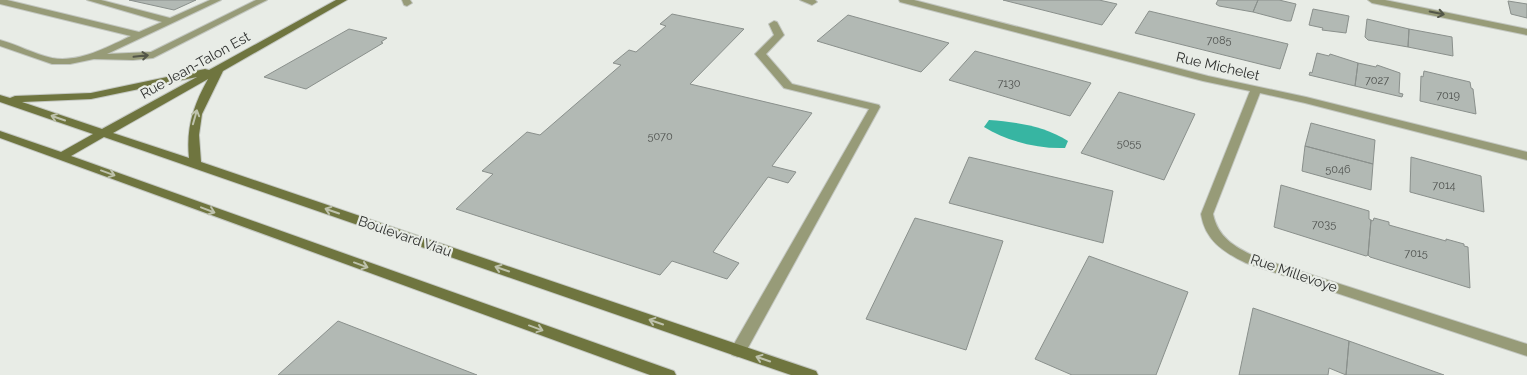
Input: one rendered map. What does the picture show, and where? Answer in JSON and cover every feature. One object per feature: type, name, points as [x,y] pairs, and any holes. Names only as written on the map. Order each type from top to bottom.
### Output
[{"type":"main road","name":"Rue Jean-Talon Est","points":[[62,156],[343,0]]},
{"type":"main road","points":[[3,99],[91,96],[218,69]]},
{"type":"main road","points":[[195,164],[192,139],[194,121],[200,104],[218,69]]},
{"type":"main road","name":"Boulevard Viau","points":[[3,99],[810,375]]},
{"type":"main road","points":[[0,134],[668,375]]},
{"type":"street","points":[[91,0],[171,21]]},
{"type":"street","points":[[92,57],[217,0]]},
{"type":"street","points":[[0,44],[52,61],[70,61],[92,57],[153,55],[263,0]]},
{"type":"street","name":"Rue Michelet","points":[[903,0],[1207,79],[1306,100],[1527,156]]},
{"type":"street","points":[[1372,0],[1527,32]]},
{"type":"street","points":[[0,1],[139,36]]},
{"type":"street","points":[[738,351],[874,107],[788,86],[760,54],[779,35],[774,24]]},
{"type":"street","name":"Rue Millevoye","points":[[1256,90],[1207,214],[1208,226],[1216,237],[1230,250],[1251,260],[1527,350]]},
{"type":"shaded area","points":[[989,120],[1040,128],[1068,141],[1065,148],[1023,143],[984,127]]},
{"type":"building","points":[[129,0],[196,0],[174,10]]},
{"type":"building","points":[[1003,0],[1099,0],[1117,4],[1102,25]]},
{"type":"building","points":[[1218,0],[1258,0],[1253,12],[1219,6],[1216,4]]},
{"type":"building","points":[[1258,0],[1279,0],[1296,4],[1291,21],[1253,12]]},
{"type":"building","points":[[1508,1],[1527,4],[1527,18],[1511,14]]},
{"type":"building","points":[[1313,9],[1349,16],[1346,33],[1322,30],[1323,28],[1309,25]]},
{"type":"building","points":[[1149,11],[1288,44],[1280,69],[1135,33]]},
{"type":"building","points":[[672,14],[744,29],[690,84],[812,113],[772,166],[796,172],[788,183],[768,177],[713,252],[739,263],[727,279],[672,261],[660,275],[456,209],[493,174],[482,171],[527,132],[540,135],[621,65],[613,63],[629,50],[636,52],[666,26],[660,24]]},
{"type":"building","points":[[848,15],[949,43],[921,72],[817,41]]},
{"type":"building","points":[[1367,19],[1409,29],[1408,47],[1368,40],[1365,37]]},
{"type":"building","points":[[349,29],[387,38],[381,42],[383,43],[306,89],[264,77]]},
{"type":"building","points":[[1409,29],[1452,37],[1453,56],[1408,47]]},
{"type":"building","points":[[975,51],[1091,83],[1070,116],[949,80]]},
{"type":"building","points":[[1317,53],[1329,56],[1330,54],[1358,63],[1355,86],[1309,75],[1310,72],[1312,73]]},
{"type":"building","points":[[1358,63],[1376,67],[1377,65],[1400,73],[1399,93],[1403,94],[1402,97],[1355,86]]},
{"type":"building","points":[[1424,71],[1470,82],[1473,89],[1476,114],[1420,101],[1421,76],[1423,77]]},
{"type":"building","points":[[1119,92],[1195,114],[1164,180],[1081,153]]},
{"type":"building","points":[[1311,123],[1375,140],[1373,164],[1305,146]]},
{"type":"building","points":[[1305,146],[1373,164],[1371,190],[1302,171]]},
{"type":"building","points":[[969,157],[1113,191],[1103,243],[949,203]]},
{"type":"building","points":[[1411,157],[1481,176],[1484,212],[1410,192]]},
{"type":"building","points":[[1281,185],[1369,211],[1369,219],[1371,220],[1368,255],[1366,256],[1274,227]]},
{"type":"building","points":[[915,218],[1003,241],[966,350],[866,319]]},
{"type":"building","points":[[1374,218],[1389,222],[1389,225],[1446,241],[1446,239],[1464,244],[1464,246],[1468,247],[1470,288],[1370,257],[1368,255],[1371,220],[1373,221]]},
{"type":"building","points":[[1089,256],[1188,292],[1156,375],[1072,375],[1035,359]]},
{"type":"building","points":[[1253,308],[1349,341],[1346,375],[1329,368],[1328,375],[1239,375]]},
{"type":"building","points":[[338,321],[477,375],[278,375]]},
{"type":"building","points":[[1349,341],[1444,375],[1346,375]]}]
